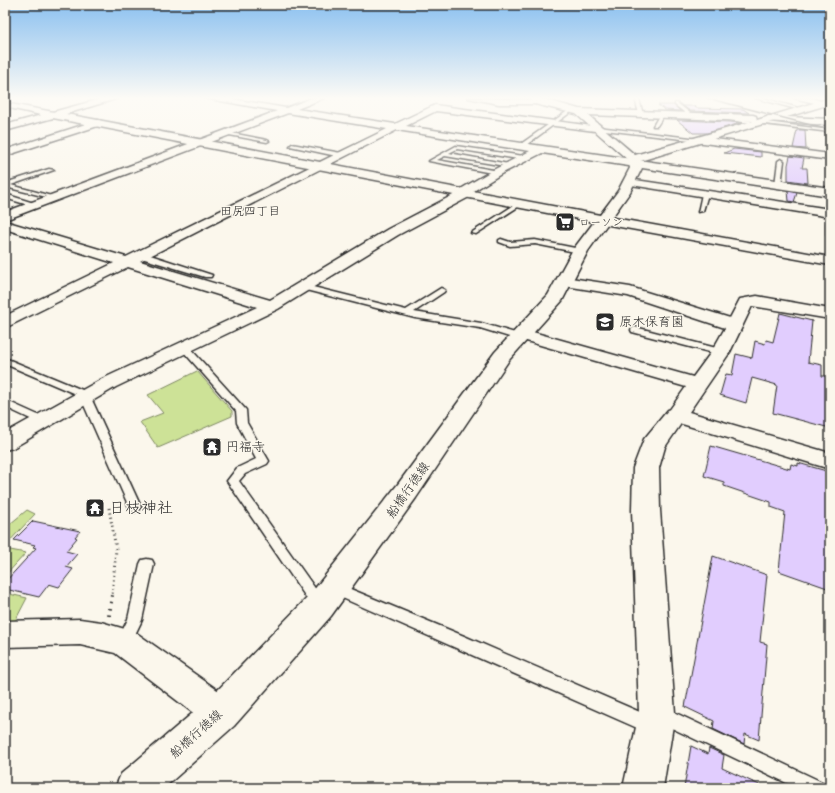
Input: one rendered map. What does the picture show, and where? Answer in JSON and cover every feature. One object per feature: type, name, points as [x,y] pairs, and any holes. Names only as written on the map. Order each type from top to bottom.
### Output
[{"type":"street","points":[[5,153],[61,135]]},
{"type":"street","points":[[160,135],[603,220],[830,261]]},
{"type":"street","points":[[5,216],[223,135]]},
{"type":"street","points":[[6,322],[382,135]]},
{"type":"street","points":[[441,135],[541,150],[633,168],[830,192]]},
{"type":"street","points":[[460,138],[464,135]]},
{"type":"street","points":[[604,135],[633,168],[705,194],[830,213]]},
{"type":"street","points":[[633,168],[714,135]]},
{"type":"street","points":[[699,140],[830,157]]},
{"type":"street","points":[[5,443],[109,383],[272,306],[393,232],[465,193],[497,172],[541,150]]},
{"type":"street","name":"船橋行徳線","points":[[135,788],[221,712],[278,653],[327,597],[407,491],[502,356],[542,315],[556,297],[580,251],[624,192],[633,168]]},
{"type":"street","points":[[5,225],[272,306]]},
{"type":"street","points":[[564,282],[630,292],[734,325]]},
{"type":"street","points":[[644,788],[656,720],[645,480],[649,456],[653,445],[699,385],[721,352],[744,304],[750,300],[830,314]]},
{"type":"street","points":[[521,335],[699,385]]},
{"type":"street","points":[[676,415],[830,461]]},
{"type":"street","points":[[5,634],[80,632],[112,638],[221,712]]},
{"type":"lane","points":[[232,135],[267,141]]},
{"type":"lane","points":[[520,147],[536,135]]},
{"type":"lane","points":[[654,135],[699,140]]},
{"type":"lane","points":[[292,145],[341,155]]},
{"type":"lane","points":[[497,172],[432,161],[456,148],[524,158]]},
{"type":"lane","points":[[444,154],[511,165]]},
{"type":"lane","points":[[778,185],[781,161]]},
{"type":"lane","points":[[51,170],[5,185],[53,198]]},
{"type":"lane","points":[[700,210],[705,194]]},
{"type":"lane","points":[[5,196],[35,205]]},
{"type":"lane","points":[[474,233],[519,204]]},
{"type":"lane","points":[[830,223],[830,235]]},
{"type":"lane","points":[[500,241],[510,244],[535,242],[580,251]]},
{"type":"lane","points":[[141,255],[208,275]]},
{"type":"lane","points":[[305,287],[407,313],[443,321],[481,326],[521,335]]},
{"type":"lane","points":[[407,313],[441,290]]},
{"type":"lane","points":[[635,330],[721,352]]},
{"type":"lane","points":[[185,348],[241,410],[242,423],[263,461],[241,471],[233,481],[327,597],[459,641],[656,720],[816,788]]},
{"type":"lane","points":[[5,361],[87,396],[135,507]]},
{"type":"lane","points":[[5,403],[43,421]]},
{"type":"lane","points":[[112,638],[135,620],[147,564]]},
{"type":"path","points":[[109,508],[115,526],[118,560],[108,624],[112,638]]},
{"type":"green space","points":[[197,371],[232,411],[232,416],[158,448],[140,422],[163,413],[148,395]]},
{"type":"green space","points":[[27,510],[35,514],[5,546],[5,528]]},
{"type":"green space","points":[[5,549],[26,553],[5,576]]},
{"type":"green space","points":[[5,593],[27,598],[14,623],[5,623]]},
{"type":"building","points":[[796,135],[805,135],[806,149],[793,148]]},
{"type":"building","points":[[734,149],[761,152],[761,157],[724,153]]},
{"type":"building","points":[[790,156],[804,158],[802,168],[807,168],[808,183],[788,180],[788,165]]},
{"type":"building","points":[[788,191],[797,193],[794,202],[789,201]]},
{"type":"building","points":[[780,313],[812,321],[808,362],[822,365],[822,376],[830,376],[830,428],[773,413],[777,385],[752,378],[746,403],[720,395],[726,374],[732,375],[736,354],[752,358],[755,341],[765,344],[766,340],[773,342]]},
{"type":"building","points":[[711,446],[790,469],[791,464],[798,466],[798,463],[830,472],[830,589],[779,571],[785,512],[771,507],[771,502],[724,486],[724,482],[704,476]]},
{"type":"building","points":[[33,521],[80,531],[75,537],[77,538],[66,551],[77,554],[66,567],[73,569],[59,587],[49,584],[39,597],[5,589],[5,582],[36,548],[33,547],[35,545],[14,540]]},
{"type":"building","points":[[713,556],[767,575],[760,642],[767,644],[759,740],[745,734],[744,744],[713,729],[714,721],[685,707]]},
{"type":"building","points":[[691,746],[708,754],[709,748],[724,755],[722,768],[766,788],[684,788]]},
{"type":"place","name":"ローソン","points":[[565,222]]},
{"type":"place","name":"原木保育園","points":[[605,322]]},
{"type":"place","name":"円福寺","points":[[212,447]]},
{"type":"place","name":"日枝神社","points":[[95,508]]},
{"type":"district","name":"田尻四丁目","points":[[250,211]]}]
